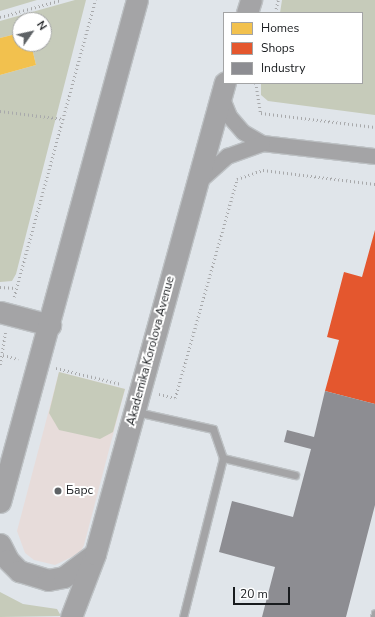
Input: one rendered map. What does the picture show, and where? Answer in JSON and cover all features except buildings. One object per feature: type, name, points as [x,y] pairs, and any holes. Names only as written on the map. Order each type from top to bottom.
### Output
[{"type":"main road","points":[[0,502],[50,325],[137,0]]},
{"type":"main road","points":[[247,12],[251,0]]},
{"type":"main road","name":"Akademika Korolova Avenue","points":[[70,617],[95,554],[141,389],[194,187],[223,89]]},
{"type":"main road","points":[[5,313],[50,325]]},
{"type":"main road","points":[[0,544],[8,560],[19,571],[48,580],[64,577],[95,554]]},
{"type":"street","points":[[223,89],[229,116],[243,132],[262,143],[375,156]]},
{"type":"street","points":[[194,187],[227,156],[262,143]]},
{"type":"lane","points":[[135,411],[213,429],[223,458],[183,617]]},
{"type":"lane","points":[[223,458],[295,475]]},
{"type":"lane","points":[[374,617],[375,613]]},
{"type":"path","points":[[0,17],[61,0]]},
{"type":"path","points":[[0,366],[3,355],[1,348],[5,313],[16,288],[64,119],[95,0]]},
{"type":"path","points":[[275,12],[278,0]]},
{"type":"path","points":[[256,84],[261,113],[375,127]]},
{"type":"path","points":[[0,111],[64,119]]},
{"type":"path","points":[[3,355],[174,398],[237,179],[263,170],[375,184]]},
{"type":"path","points":[[0,287],[16,288]]},
{"type":"shaded area","points":[[59,372],[125,389],[84,545],[80,553],[55,565],[34,560],[25,553],[17,531]]},
{"type":"green space","points":[[0,0],[37,0],[0,11]]},
{"type":"green space","points":[[75,0],[86,0],[16,274],[12,281],[0,282],[0,75],[36,65],[33,52],[52,52],[52,12],[32,12]]},
{"type":"green space","points":[[282,0],[375,0],[375,115],[268,101],[261,95],[261,84],[363,84],[363,12],[280,12]]},
{"type":"green space","points":[[12,18],[12,35],[0,38],[0,21]]},
{"type":"green space","points":[[59,372],[125,389],[113,432],[100,439],[59,430],[49,413]]},
{"type":"green space","points":[[0,592],[23,604],[57,609],[61,616],[0,617]]},
{"type":"place","name":"Барс","points":[[58,491]]}]
